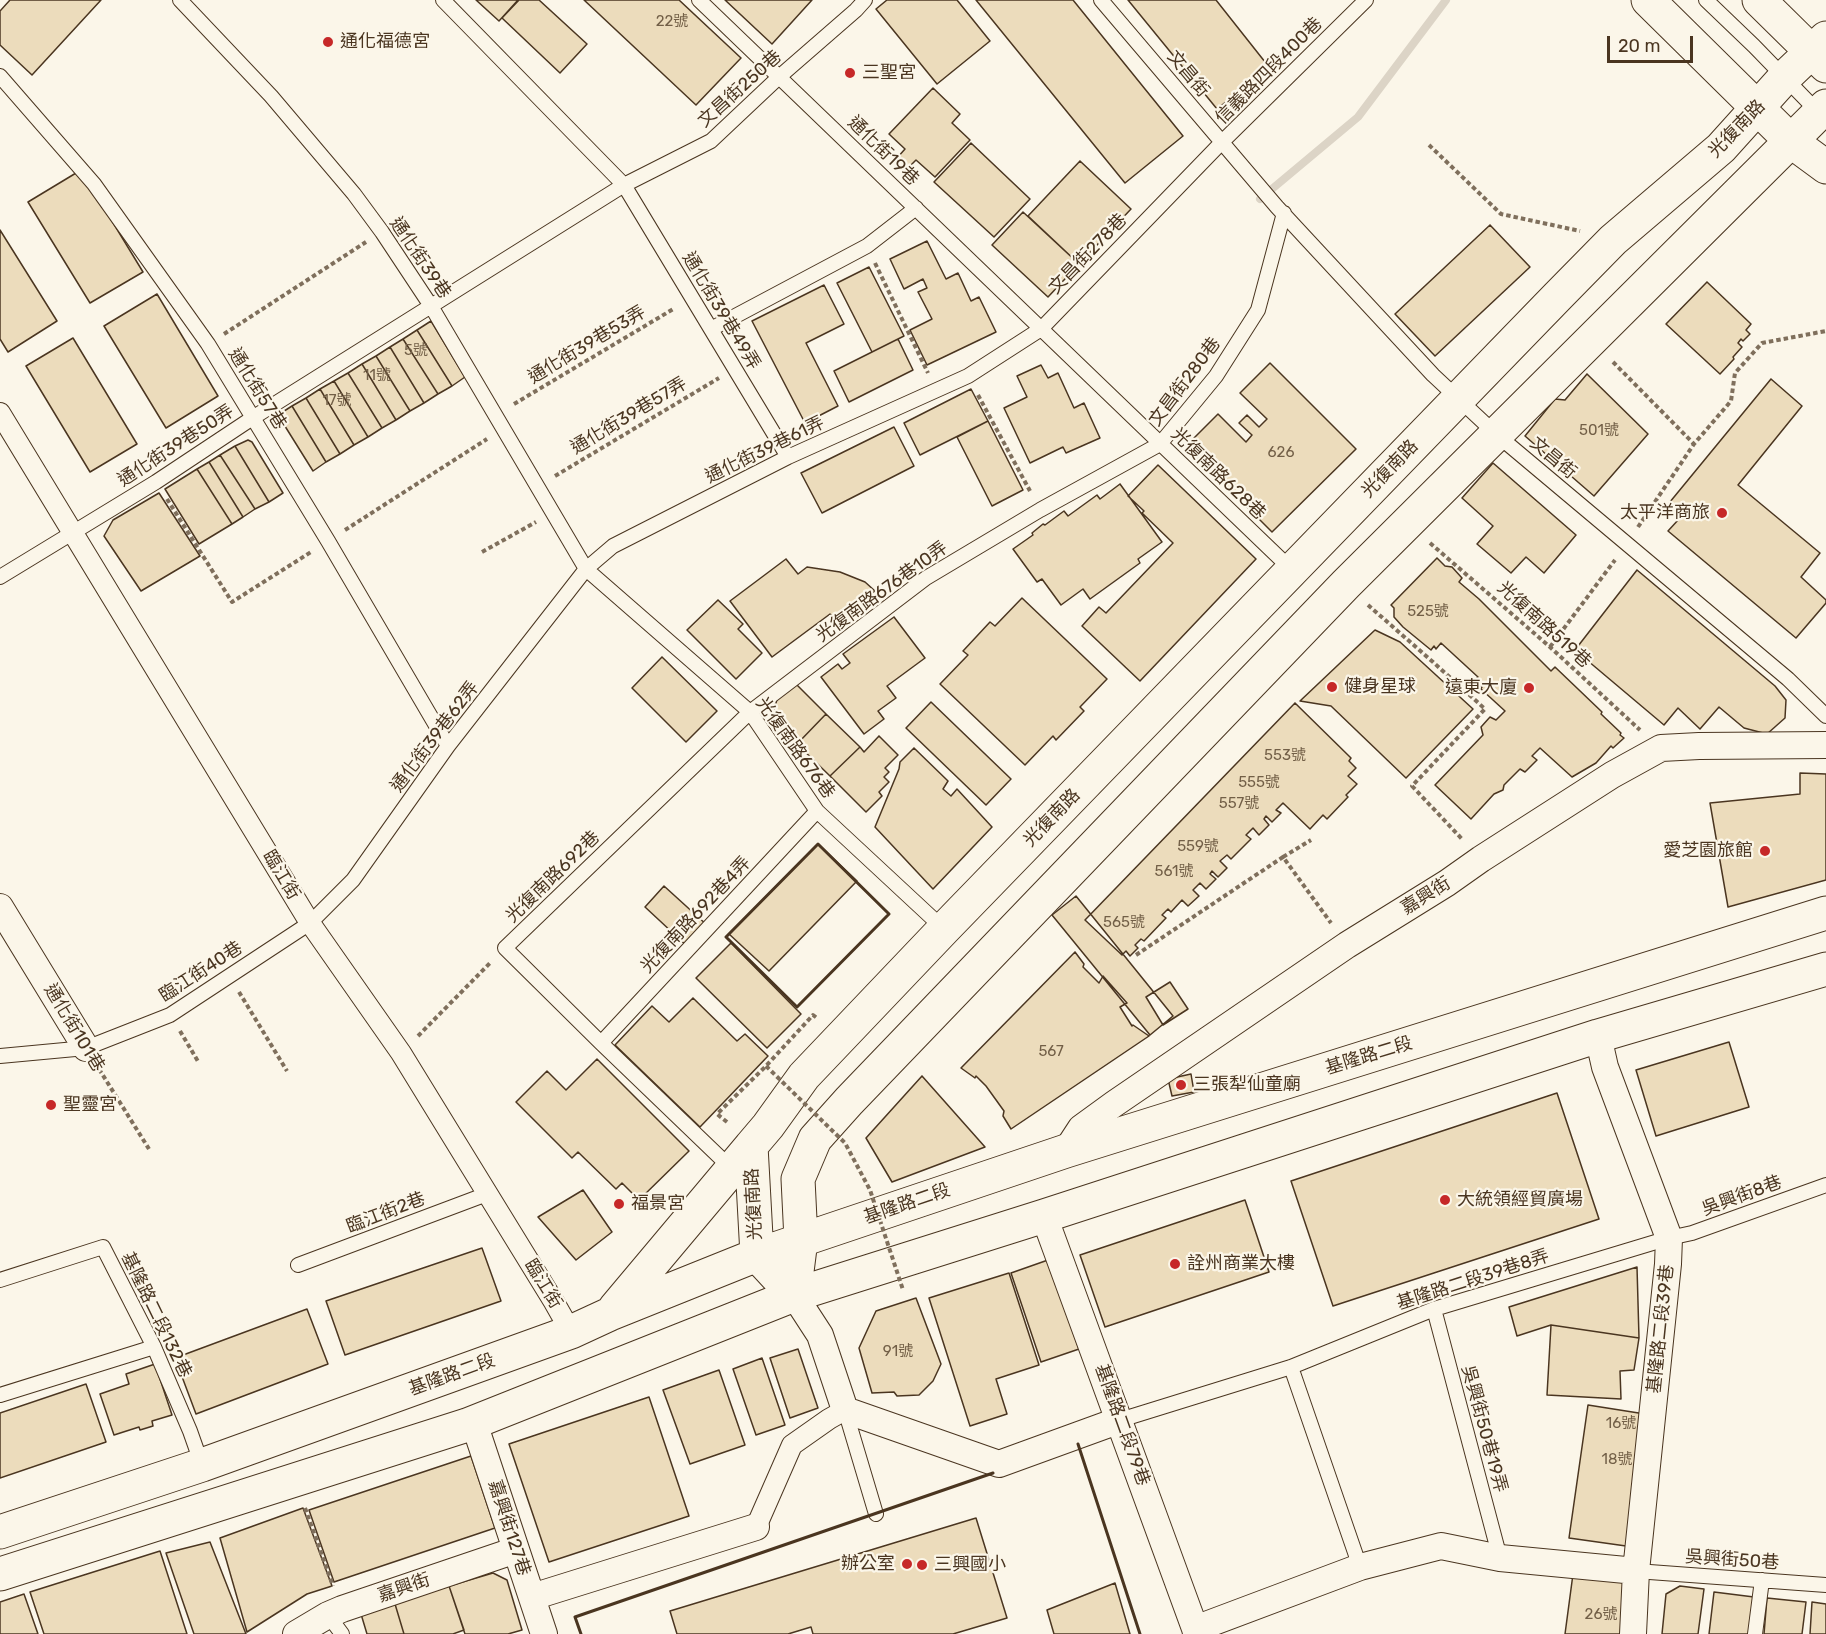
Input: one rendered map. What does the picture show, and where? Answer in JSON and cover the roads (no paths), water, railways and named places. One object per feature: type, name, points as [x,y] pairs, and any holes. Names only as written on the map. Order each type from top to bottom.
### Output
[{"type":"main road","points":[[1648,0],[1791,142],[1826,167]]},
{"type":"main road","points":[[1759,0],[1821,52]]},
{"type":"main road","name":"光復南路","points":[[794,1295],[757,1255],[741,1158],[768,1126],[804,1076],[1613,240],[1720,148],[1785,77],[1821,52]]},
{"type":"main road","points":[[794,1295],[801,1240],[798,1179],[815,1139],[1346,584],[1791,142],[1824,116]]},
{"type":"main road","name":"基隆路二段","points":[[0,1532],[201,1465],[571,1332],[757,1255],[1066,1150],[1826,913]]},
{"type":"main road","points":[[0,1574],[467,1425],[794,1295],[1598,1036],[1826,969]]},
{"type":"main road","points":[[610,1314],[741,1158]]},
{"type":"street","name":"臨江街","points":[[0,413],[310,923],[401,1053],[571,1332]]},
{"type":"street","name":"嘉興街","points":[[1066,1150],[1081,1128],[1347,945],[1612,776],[1661,748],[1826,745]]},
{"type":"street","name":"通化街101巷","points":[[0,907],[86,1048]]},
{"type":"street","name":"基隆路二段39巷","points":[[1598,1036],[1605,1067],[1669,1238],[1636,1571],[1633,1634]]},
{"type":"street","name":"基隆路二段79巷","points":[[1044,1216],[1196,1632]]},
{"type":"street","points":[[794,1295],[820,1335],[846,1410]]},
{"type":"street","points":[[532,1597],[756,1527],[792,1445],[846,1410],[999,1464],[1120,1420]]},
{"type":"street","name":"嘉興街127巷","points":[[467,1425],[478,1435],[544,1634]]},
{"type":"street","points":[[1196,1632],[1360,1567],[1441,1546],[1500,1558],[1636,1571]]},
{"type":"street","name":"嘉興街","points":[[296,1634],[516,1550]]},
{"type":"lane","name":"通化街39巷","points":[[180,0],[271,96],[354,194],[382,232],[431,306],[586,569]]},
{"type":"lane","name":"通化街39巷49弄","points":[[443,0],[624,185],[788,457]]},
{"type":"lane","name":"通化街19巷","points":[[699,0],[1041,329]]},
{"type":"lane","points":[[846,0],[861,5]]},
{"type":"lane","name":"文昌街","points":[[1101,0],[1247,172],[1433,375],[1496,434],[1788,679],[1826,716]]},
{"type":"lane","points":[[1706,0],[1824,116]]},
{"type":"lane","name":"信義路四段400巷","points":[[1222,142],[1364,1]]},
{"type":"lane","name":"文昌街250巷","points":[[624,185],[711,141],[779,76],[861,5]]},
{"type":"lane","name":"通化街57巷","points":[[0,76],[94,184],[208,344],[254,417],[448,746]]},
{"type":"lane","name":"文昌街278巷","points":[[968,376],[1041,329],[1222,142]]},
{"type":"lane","points":[[431,306],[624,185]]},
{"type":"lane","points":[[711,329],[867,246],[916,208]]},
{"type":"lane","name":"文昌街280巷","points":[[1040,510],[1160,444],[1216,376],[1258,310],[1281,210]]},
{"type":"lane","name":"通化街39巷50弄","points":[[0,577],[156,482],[254,417],[431,306]]},
{"type":"lane","name":"光復南路628巷","points":[[1041,329],[1292,570]]},
{"type":"lane","name":"通化街39巷61弄","points":[[586,569],[614,546],[788,457],[968,376]]},
{"type":"lane","name":"光復南路676巷10弄","points":[[750,712],[926,578],[1040,510]]},
{"type":"lane","name":"通化街39巷62弄","points":[[310,923],[353,880],[448,746],[586,569]]},
{"type":"lane","name":"光復南路676巷","points":[[586,569],[750,712],[817,812],[944,929]]},
{"type":"lane","name":"光復南路692巷","points":[[741,1158],[601,1043],[505,948],[750,712]]},
{"type":"lane","name":"光復南路692巷4弄","points":[[601,1043],[817,812]]},
{"type":"lane","name":"臨江街40巷","points":[[0,1056],[86,1048],[170,1015],[310,923]]},
{"type":"lane","name":"吳興街8巷","points":[[1669,1238],[1692,1233],[1826,1185]]},
{"type":"lane","name":"臨江街2巷","points":[[298,1265],[487,1194]]},
{"type":"lane","name":"基隆路二段39巷8弄","points":[[1120,1420],[1291,1367],[1434,1308],[1669,1238]]},
{"type":"lane","name":"基隆路二段132巷","points":[[0,1280],[102,1247],[154,1347],[190,1431],[201,1465]]},
{"type":"lane","name":"吳興街50巷19弄","points":[[1434,1308],[1500,1558]]},
{"type":"lane","points":[[0,1395],[154,1347]]},
{"type":"lane","points":[[1291,1367],[1360,1567]]},
{"type":"lane","points":[[846,1410],[876,1514]]},
{"type":"lane","name":"吳興街50巷","points":[[1636,1571],[1826,1585]]},
{"type":"lane","points":[[1755,1634],[1762,1580]]},
{"type":"waterway","points":[[1260,199],[1358,117],[1446,0]]},
{"type":"place","name":"通化福德宮","points":[[328,42]]},
{"type":"place","name":"三聖宮","points":[[850,73]]},
{"type":"place","name":"太平洋商旅","points":[[1722,513]]},
{"type":"place","name":"健身星球","points":[[1332,687]]},
{"type":"place","name":"遠東大廈","points":[[1529,688]]},
{"type":"place","name":"愛芝園旅館","points":[[1765,851]]},
{"type":"place","name":"三張犁仙童廟","points":[[1181,1085]]},
{"type":"place","name":"聖靈宮","points":[[51,1105]]},
{"type":"place","name":"大統領經貿廣場","points":[[1445,1200]]},
{"type":"place","name":"福景宮","points":[[619,1204]]},
{"type":"place","name":"詮州商業大樓","points":[[1175,1264]]},
{"type":"place","name":"辦公室","points":[[907,1564]]},
{"type":"place","name":"三興國小","points":[[922,1565]]}]
